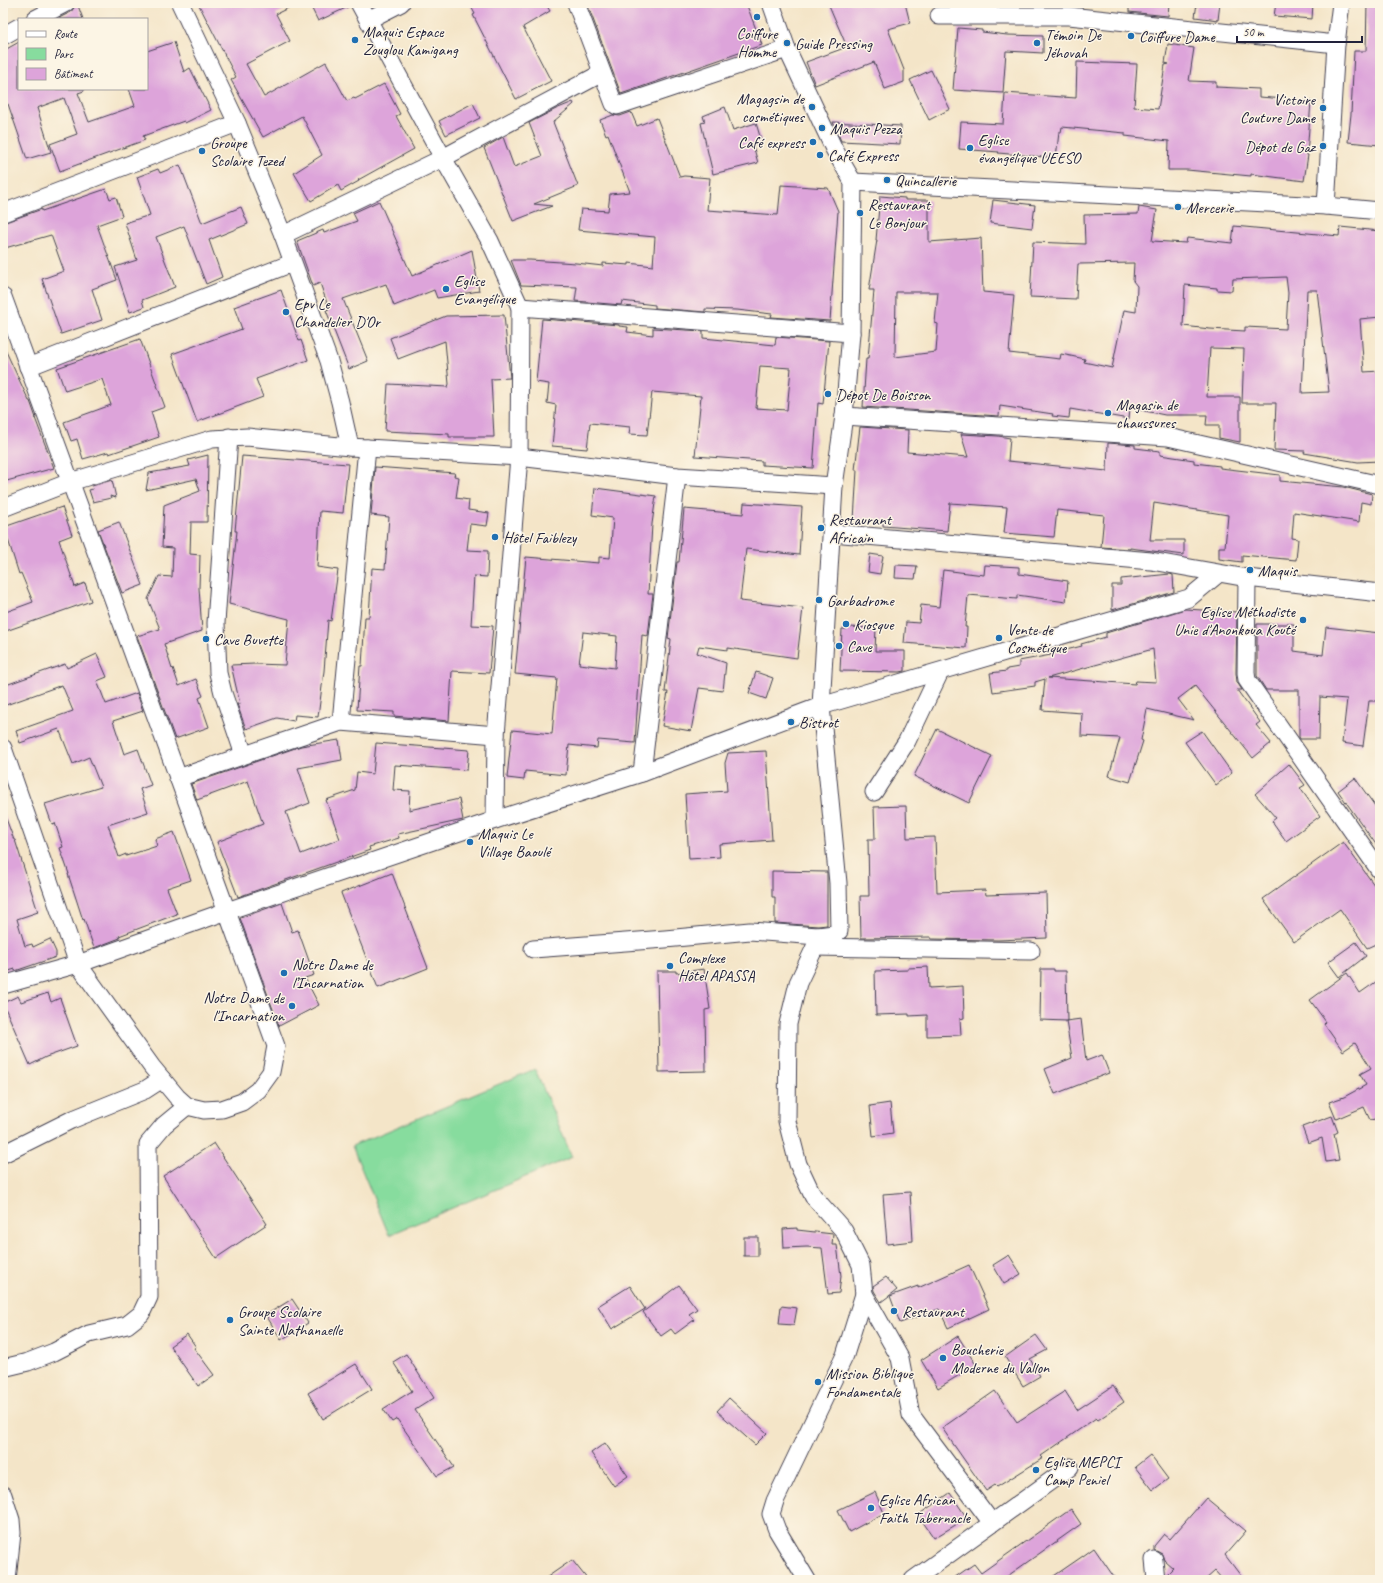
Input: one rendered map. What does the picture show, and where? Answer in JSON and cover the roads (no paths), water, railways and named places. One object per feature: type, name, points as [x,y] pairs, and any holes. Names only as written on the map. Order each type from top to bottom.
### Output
[{"type":"street","points":[[37,18],[66,3]]},
{"type":"street","points":[[180,3],[237,123],[283,235],[328,361],[340,402],[350,447]]},
{"type":"street","points":[[359,3],[490,241],[520,308],[519,458],[496,735],[495,820]]},
{"type":"street","points":[[368,20],[401,3]]},
{"type":"street","points":[[576,3],[614,104],[617,106],[621,106],[786,49]]},
{"type":"street","points":[[771,3],[786,49],[834,149],[854,182],[851,333],[844,416],[834,486],[821,706],[838,883],[839,931],[816,941],[798,984],[788,1024],[787,1121],[798,1164],[813,1196],[844,1231],[861,1265],[864,1294],[845,1355],[775,1501],[771,1514],[776,1530],[807,1580]]},
{"type":"street","points":[[1326,206],[1336,44],[1341,3]]},
{"type":"street","points":[[939,16],[1069,10],[1336,44]]},
{"type":"street","points":[[3,36],[18,28]]},
{"type":"street","points":[[283,235],[443,158],[602,73]]},
{"type":"street","points":[[3,213],[237,123]]},
{"type":"street","points":[[854,182],[1326,206],[1380,211]]},
{"type":"street","points":[[28,367],[292,263]]},
{"type":"street","points":[[3,298],[276,1046],[271,1072],[258,1090],[242,1102],[222,1109],[204,1110],[187,1106],[177,1097],[162,1079],[78,964],[3,748]]},
{"type":"street","points":[[520,308],[851,333]]},
{"type":"street","points":[[844,416],[1168,437],[1380,485]]},
{"type":"street","points":[[229,437],[216,623],[218,673],[223,693],[244,755]]},
{"type":"street","points":[[3,508],[70,482],[212,439],[229,437],[247,437],[350,447],[519,458],[677,476],[834,486]]},
{"type":"street","points":[[341,722],[367,448]]},
{"type":"street","points":[[642,773],[677,476]]},
{"type":"street","points":[[832,533],[1151,561],[1247,578],[1380,592]]},
{"type":"street","points":[[3,985],[78,964],[227,911],[495,820],[642,773],[821,706],[1189,598],[1218,574]]},
{"type":"street","points":[[1247,578],[1247,680],[1380,871]]},
{"type":"street","points":[[874,792],[907,741],[940,672]]},
{"type":"street","points":[[178,778],[341,722],[496,735]]},
{"type":"street","points":[[533,949],[750,931],[816,941],[1031,951]]},
{"type":"street","points":[[3,1154],[71,1120],[145,1090],[162,1079]]},
{"type":"street","points":[[3,1368],[28,1362],[54,1352],[89,1334],[127,1325],[141,1314],[149,1297],[148,1144],[164,1125],[187,1106]]},
{"type":"street","points":[[864,1294],[900,1358],[911,1415],[992,1523]]},
{"type":"street","points":[[913,1580],[1070,1467]]},
{"type":"street","points":[[3,1495],[11,1520],[7,1536],[7,1580]]},
{"type":"street","points":[[1154,1560],[1156,1580]]},
{"type":"place","name":"Coiffure Homme","points":[[757,17]]},
{"type":"place","name":"Coiffure Dame","points":[[1131,36]]},
{"type":"place","name":"Maquis Espace Zouglou Kamigang","points":[[355,40]]},
{"type":"place","name":"Guide Pressing","points":[[787,43]]},
{"type":"place","name":"Témoin De Jéhovah","points":[[1037,43]]},
{"type":"place","name":"Magagsin de cosmétiques","points":[[812,107]]},
{"type":"place","name":"Victoire Couture Dame","points":[[1323,108]]},
{"type":"place","name":"Maquis Pezza","points":[[822,128]]},
{"type":"place","name":"Café express","points":[[813,142]]},
{"type":"place","name":"Dépot de Gaz","points":[[1323,146]]},
{"type":"place","name":"Eglise évangélique UEESO","points":[[970,148]]},
{"type":"place","name":"Groupe Scolaire Tezed","points":[[202,151]]},
{"type":"place","name":"Café Express","points":[[820,155]]},
{"type":"place","name":"Quincallerie","points":[[887,180]]},
{"type":"place","name":"Mercerie","points":[[1178,207]]},
{"type":"place","name":"Restaurant Le Bonjour","points":[[860,213]]},
{"type":"place","name":"Eglise Evangélique","points":[[446,289]]},
{"type":"place","name":"Epv Le Chandelier D'Or","points":[[286,312]]},
{"type":"place","name":"Dépot De Boisson","points":[[828,394]]},
{"type":"place","name":"Magasin de chaussures","points":[[1108,413]]},
{"type":"place","name":"Restaurant Africain","points":[[821,528]]},
{"type":"place","name":"Hôtel Faiblezy","points":[[495,537]]},
{"type":"place","name":"Maquis","points":[[1250,570]]},
{"type":"place","name":"Garbadrome","points":[[819,600]]},
{"type":"place","name":"Eglise Méthodiste Unie d'Anonkoua Kouté","points":[[1303,620]]},
{"type":"place","name":"Kiosque","points":[[846,624]]},
{"type":"place","name":"Vente de Cosmétique","points":[[999,638]]},
{"type":"place","name":"Cave Buvette","points":[[206,639]]},
{"type":"place","name":"Cave","points":[[839,646]]},
{"type":"place","name":"Bistrot","points":[[791,722]]},
{"type":"place","name":"Maquis Le Village Baoulé","points":[[470,842]]},
{"type":"place","name":"Complexe Hôtel APASSA","points":[[670,966]]},
{"type":"place","name":"Notre Dame de l’Incarnation","points":[[284,973]]},
{"type":"place","name":"Notre Dame de l'Incarnation","points":[[292,1006]]},
{"type":"place","name":"Restaurant","points":[[894,1311]]},
{"type":"place","name":"Groupe Scolaire Sainte Nathanaelle","points":[[230,1320]]},
{"type":"place","name":"Boucherie Moderne du Vallon","points":[[943,1358]]},
{"type":"place","name":"Mission Biblique Fondamentale","points":[[818,1382]]},
{"type":"place","name":"Eglise MEPCI Camp Peniel","points":[[1036,1470]]},
{"type":"place","name":"Eglise African Faith Tabernacle","points":[[871,1508]]}]
